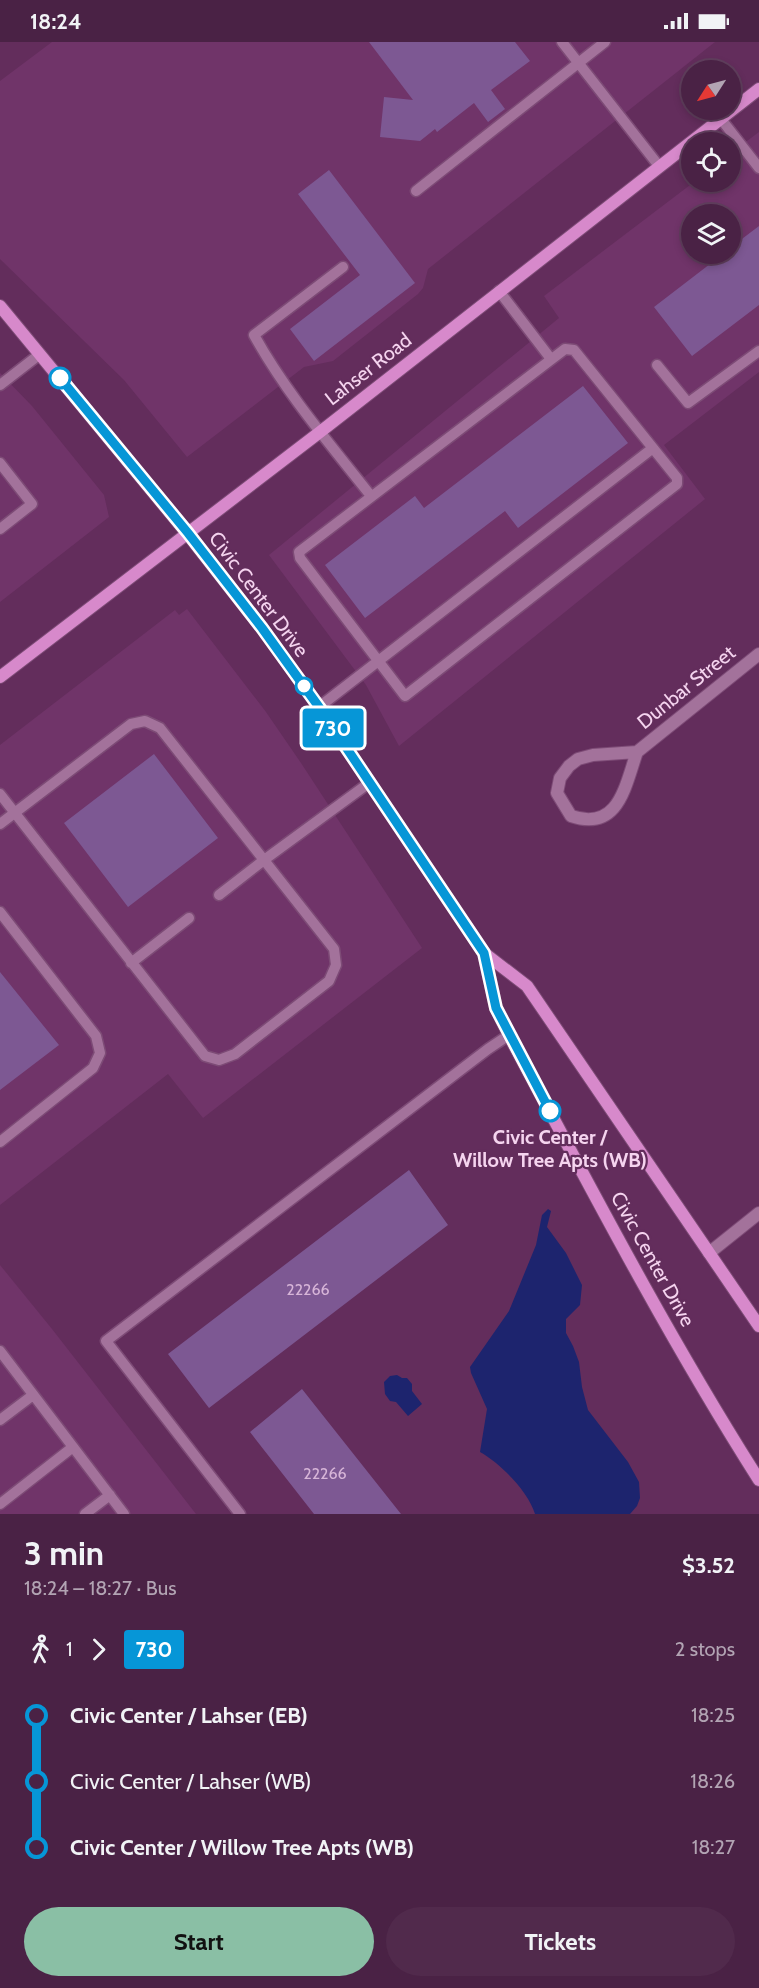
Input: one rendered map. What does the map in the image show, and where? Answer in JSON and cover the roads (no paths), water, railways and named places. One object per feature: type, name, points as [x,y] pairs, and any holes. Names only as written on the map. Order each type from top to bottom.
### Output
[{"type":"street","name":"Lahser Road","points":[[741,103],[759,89]]},
{"type":"street","name":"Lahser Road","points":[[0,677],[320,432],[718,120]]},
{"type":"street","name":"Civic Center Drive","points":[[0,306],[188,533],[262,628],[319,707],[484,953],[527,986],[759,1326]]},
{"type":"street","name":"Dunbar Street","points":[[637,752],[593,755],[578,759],[569,766],[560,778],[557,793],[571,816],[585,820],[597,819],[608,814],[617,805],[624,792],[637,752],[759,654]]},
{"type":"street","name":"Civic Center Drive","points":[[484,953],[496,1008],[509,1035],[657,1309],[759,1480]]},
{"type":"street","points":[[709,1253],[759,1213]]},
{"type":"lane","points":[[562,42],[659,166]]},
{"type":"lane","points":[[416,191],[604,42]]},
{"type":"lane","points":[[723,120],[759,168]]},
{"type":"lane","points":[[343,267],[254,335],[270,363],[320,432],[371,496]]},
{"type":"lane","points":[[499,291],[551,359]]},
{"type":"lane","points":[[565,349],[574,350],[677,478],[676,484],[405,696],[300,558],[299,552],[551,359],[565,349]]},
{"type":"lane","points":[[657,365],[688,404],[759,351]]},
{"type":"lane","points":[[0,385],[40,354]]},
{"type":"lane","points":[[319,707],[653,448]]},
{"type":"lane","points":[[0,463],[32,504],[0,529]]},
{"type":"lane","points":[[0,794],[15,812],[131,963],[205,1056],[219,1060],[235,1054],[329,981],[336,965],[334,949],[160,729],[145,721],[131,724],[15,812],[0,824]]},
{"type":"lane","points":[[219,895],[369,783]]},
{"type":"lane","points":[[0,912],[96,1035],[100,1053],[93,1068],[0,1142]]},
{"type":"lane","points":[[131,963],[189,918]]},
{"type":"lane","points":[[240,1514],[106,1341],[478,1056],[509,1035]]},
{"type":"lane","points":[[0,1350],[124,1514]]},
{"type":"lane","points":[[0,1420],[33,1395]]},
{"type":"lane","points":[[0,1503],[73,1447]]},
{"type":"lane","points":[[85,1514],[110,1495]]},
{"type":"place","name":"Civic Center / Willow Tree Apts (WB)","points":[[550,1111]]}]
